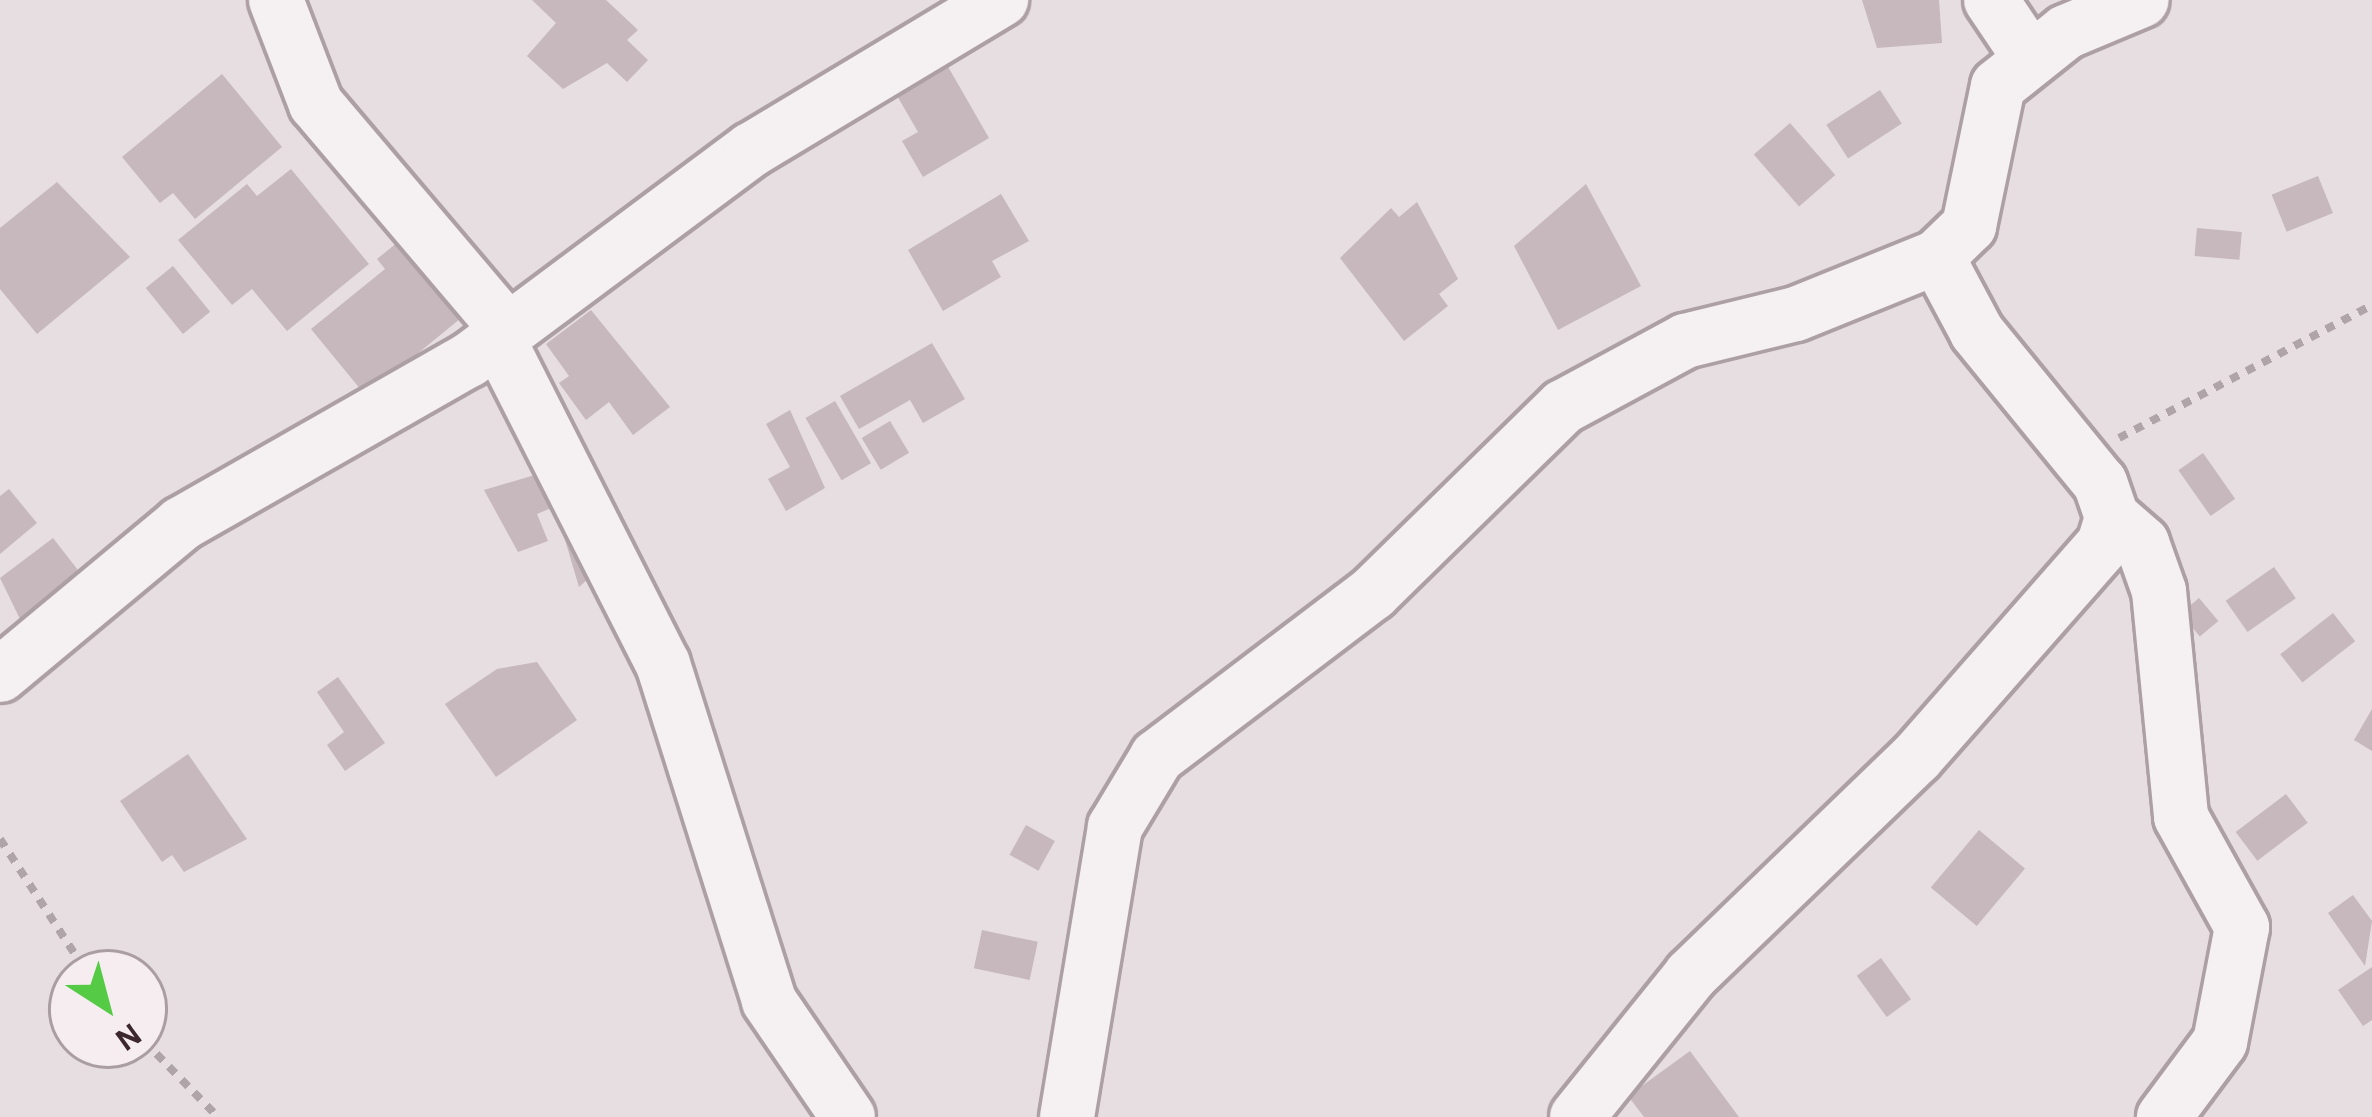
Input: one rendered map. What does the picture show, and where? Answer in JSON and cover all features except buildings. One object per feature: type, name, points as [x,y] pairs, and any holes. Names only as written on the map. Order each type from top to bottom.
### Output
[{"type":"street","points":[[276,0],[316,104],[503,334],[663,664],[769,1001],[848,1117]]},
{"type":"street","points":[[0,676],[182,524],[503,334],[751,150],[1001,0]]},
{"type":"street","points":[[1991,0],[2028,55]]},
{"type":"street","points":[[1067,1117],[1114,827],[1157,757],[1373,593],[1563,407],[1685,341],[1796,314],[1936,257],[1970,226],[1986,115],[2028,55],[2142,0]]},
{"type":"street","points":[[1936,257],[1977,332],[2083,462],[2112,517],[2142,543],[2159,591],[2180,817],[2242,927],[2220,1042],[2164,1117]]},
{"type":"street","points":[[1597,1107],[1735,929],[1916,758],[2104,544],[2112,517]]},
{"type":"path","points":[[2083,462],[2184,395],[2372,305]]},
{"type":"path","points":[[0,839],[71,949]]},
{"type":"path","points":[[168,1066],[218,1117]]}]
